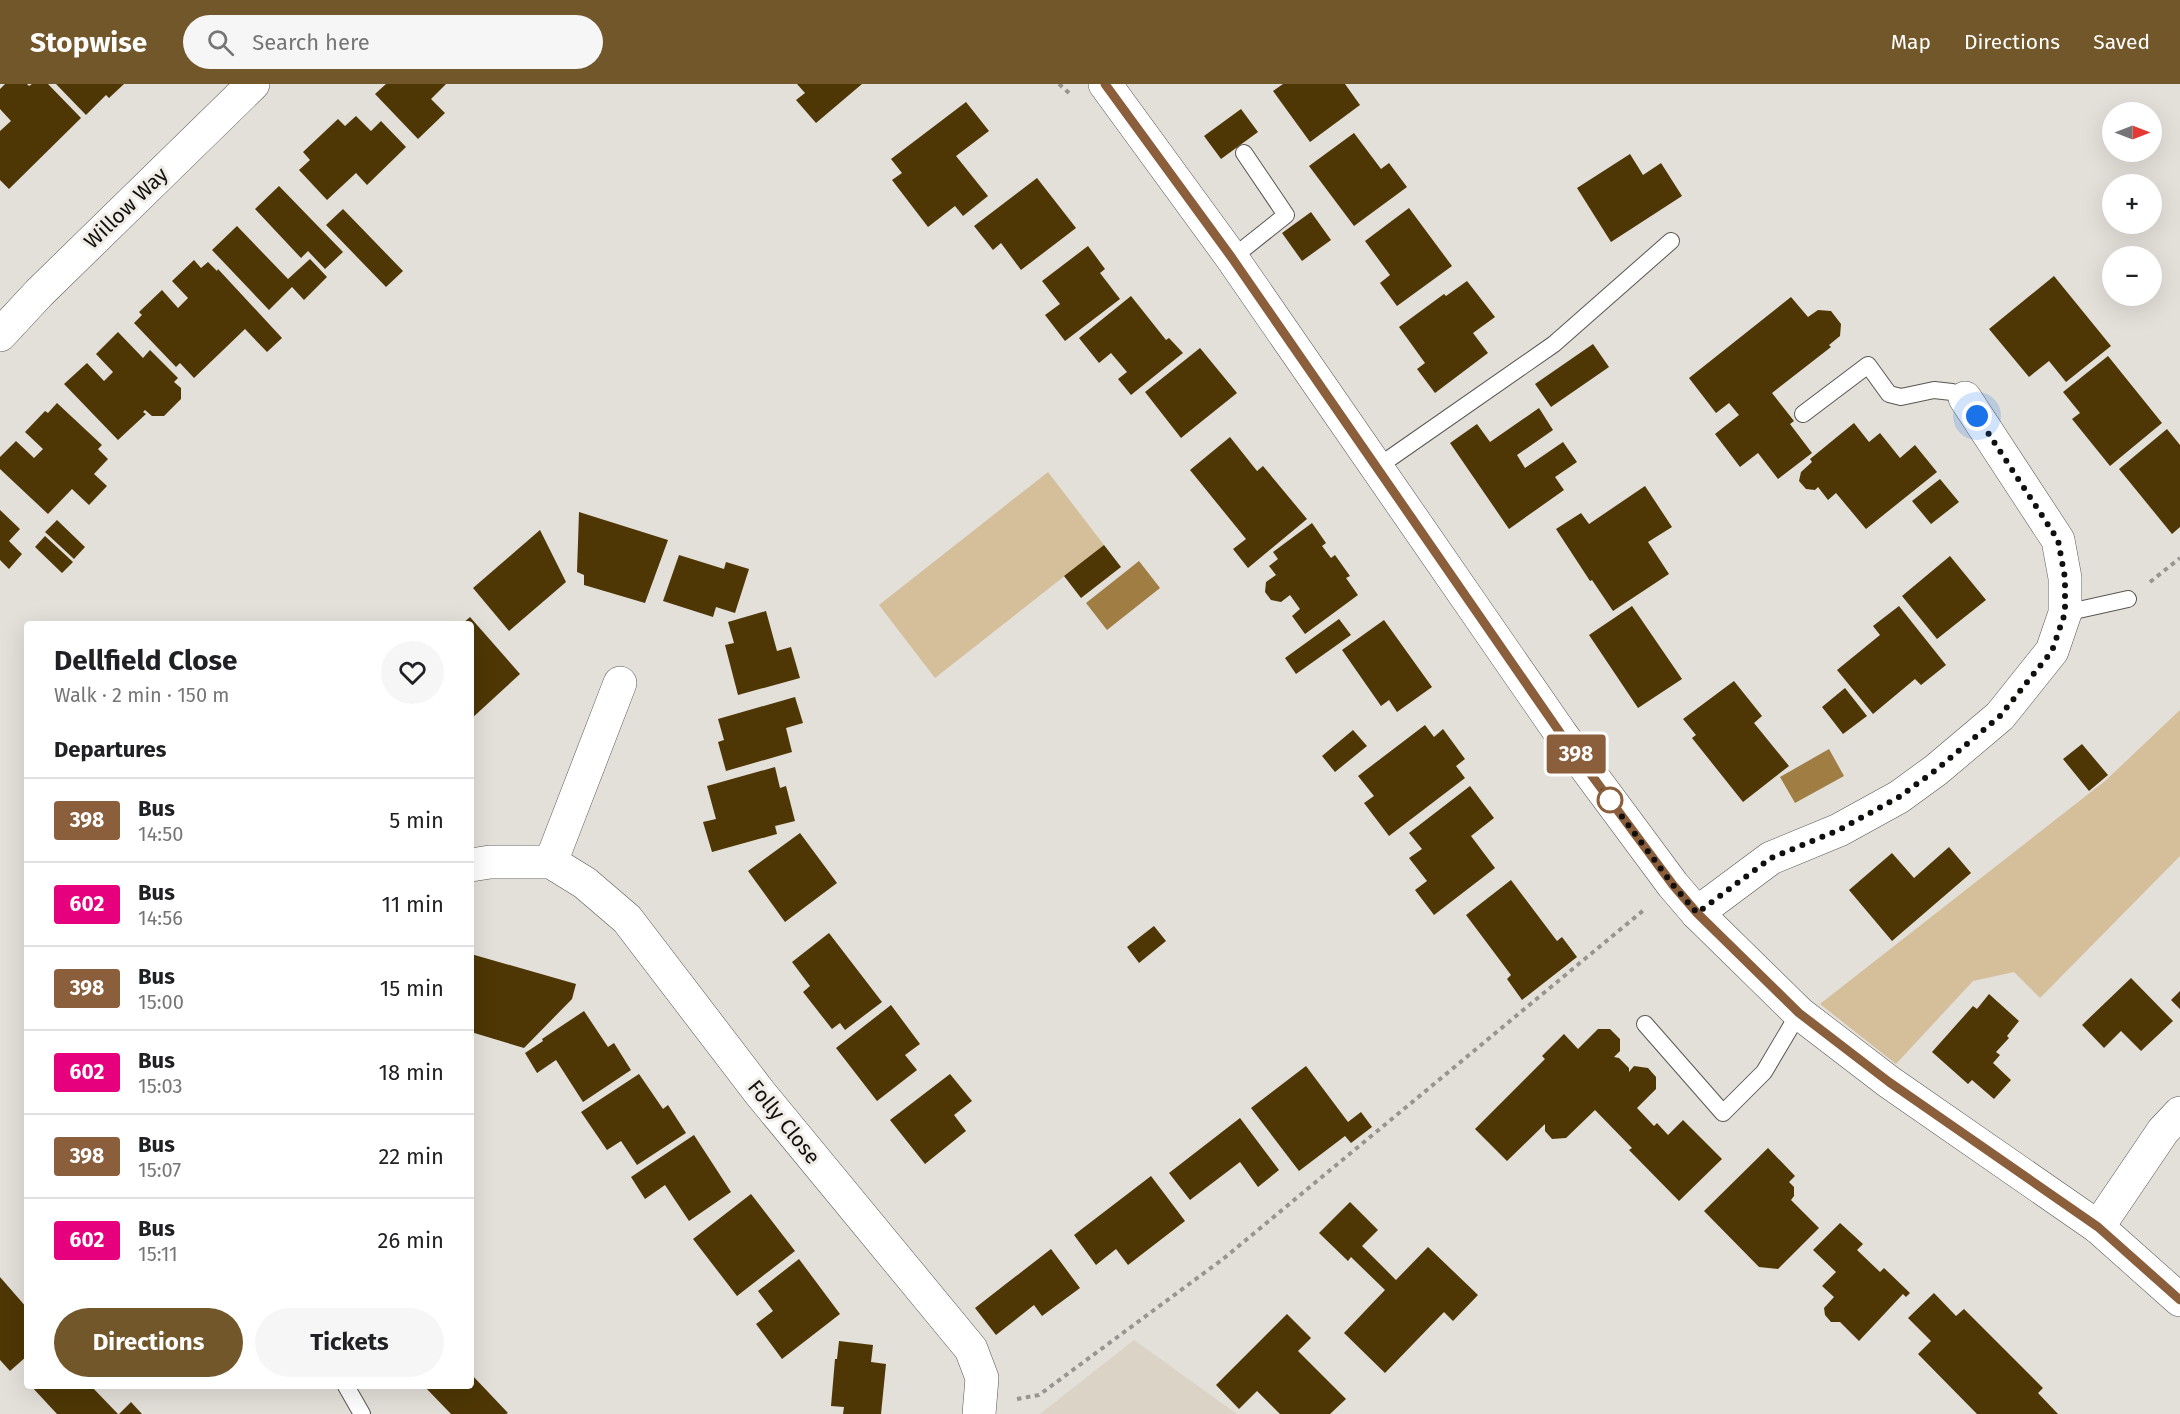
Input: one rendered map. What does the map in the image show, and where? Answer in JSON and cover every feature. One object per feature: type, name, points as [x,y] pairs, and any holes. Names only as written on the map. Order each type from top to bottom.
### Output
[{"type":"street","name":"Willow Way","points":[[0,335],[39,293],[254,84]]},
{"type":"street","points":[[1105,84],[1232,258],[1561,734],[1673,885],[1697,913],[1799,1013],[1889,1082],[2098,1227],[2180,1300]]},
{"type":"street","points":[[1697,913],[1771,858],[1839,830],[1899,797],[1936,770],[2000,716],[2052,651],[2065,613],[2065,578],[2058,540],[1965,398]]},
{"type":"street","points":[[474,865],[490,862],[551,862],[620,683]]},
{"type":"street","name":"Folly Close","points":[[551,862],[585,883],[627,919],[760,1094],[971,1349],[982,1378],[980,1409]]},
{"type":"street","points":[[2098,1227],[2163,1131],[2180,1113]]},
{"type":"lane","points":[[1232,258],[1286,215],[1244,153]]},
{"type":"lane","points":[[1376,468],[1554,344],[1671,241]]},
{"type":"lane","points":[[1803,414],[1868,365],[1889,394],[1901,397],[1934,390],[1952,392],[1965,398]]},
{"type":"lane","points":[[2065,613],[2128,599]]},
{"type":"lane","points":[[1645,1024],[1723,1113],[1764,1072],[1799,1013]]},
{"type":"lane","points":[[348,1389],[362,1414]]},
{"type":"path","points":[[2128,599],[2180,558]]},
{"type":"path","points":[[980,1409],[1039,1395],[1223,1259],[1673,885]]},
{"type":"shaded area","points":[[1048,472],[1104,545],[935,678],[879,605]]},
{"type":"shaded area","points":[[1139,561],[1160,588],[1107,630],[1086,603]]},
{"type":"shaded area","points":[[2180,710],[2180,856],[2040,998],[2014,972],[1973,981],[1896,1064],[1820,1004],[2105,781]]},
{"type":"shaded area","points":[[1829,749],[1844,776],[1795,803],[1780,777]]},
{"type":"shaded area","points":[[1134,1340],[1237,1414],[1040,1414]]},
{"type":"building","points":[[5,84],[27,84],[29,86],[48,84],[81,118],[9,189],[0,180],[0,131],[11,121],[0,109],[0,89]]},
{"type":"building","points":[[56,84],[124,84],[109,98],[106,95],[86,115]]},
{"type":"building","points":[[386,84],[446,84],[431,99],[445,113],[418,139],[375,94]]},
{"type":"building","points":[[797,84],[862,84],[816,123],[796,100],[805,93]]},
{"type":"building","points":[[1283,84],[1345,84],[1360,105],[1310,142],[1273,91]]},
{"type":"building","points":[[966,102],[989,131],[956,156],[988,196],[963,216],[955,206],[928,227],[892,180],[902,173],[891,159]]},
{"type":"building","points":[[1241,109],[1258,132],[1221,159],[1204,136]]},
{"type":"building","points":[[356,116],[371,131],[381,121],[406,147],[367,185],[356,173],[327,200],[299,170],[310,160],[303,152],[338,119],[345,126]]},
{"type":"building","points":[[1354,133],[1381,169],[1389,163],[1407,187],[1354,226],[1309,166]]},
{"type":"building","points":[[1630,154],[1643,175],[1661,163],[1682,196],[1611,242],[1577,188]]},
{"type":"building","points":[[1037,178],[1076,228],[1021,270],[1001,243],[993,250],[974,226]]},
{"type":"building","points":[[279,186],[343,252],[325,269],[308,251],[301,258],[255,209]]},
{"type":"building","points":[[1409,208],[1452,266],[1397,306],[1380,283],[1390,275],[1365,241]]},
{"type":"building","points":[[343,209],[403,271],[386,287],[326,225]]},
{"type":"building","points":[[1311,212],[1331,240],[1302,261],[1282,233]]},
{"type":"building","points":[[237,226],[288,279],[310,259],[327,277],[304,300],[292,287],[269,310],[212,250]]},
{"type":"building","points":[[1088,246],[1105,269],[1100,273],[1120,299],[1065,341],[1045,315],[1060,304],[1042,281]]},
{"type":"building","points":[[194,260],[201,268],[208,262],[217,271],[218,269],[282,338],[267,352],[245,329],[194,378],[180,363],[176,367],[134,323],[142,315],[139,312],[162,290],[178,308],[188,298],[172,281]]},
{"type":"building","points":[[2054,276],[2111,346],[2066,382],[2049,361],[2029,377],[1989,329]]},
{"type":"building","points":[[1467,281],[1495,317],[1473,333],[1488,353],[1435,393],[1417,369],[1425,363],[1399,327],[1444,294],[1446,296]]},
{"type":"building","points":[[1131,296],[1166,340],[1169,338],[1183,353],[1131,395],[1118,379],[1127,372],[1111,353],[1099,363],[1079,338]]},
{"type":"building","points":[[1791,297],[1808,317],[1818,310],[1831,311],[1841,324],[1840,336],[1829,345],[1831,347],[1772,393],[1794,421],[1790,424],[1812,453],[1778,479],[1758,453],[1740,467],[1715,434],[1739,415],[1729,403],[1716,413],[1689,378]]},
{"type":"building","points":[[118,332],[143,358],[150,350],[178,378],[174,382],[181,388],[181,399],[164,416],[152,416],[145,410],[143,412],[146,414],[118,440],[64,384],[87,363],[104,381],[113,372],[96,354]]},
{"type":"building","points":[[1593,344],[1609,367],[1551,407],[1535,384]]},
{"type":"building","points":[[1200,348],[1237,393],[1181,438],[1145,392]]},
{"type":"building","points":[[2108,356],[2162,423],[2110,466],[2072,419],[2080,413],[2063,392]]},
{"type":"building","points":[[57,403],[102,445],[98,449],[108,459],[94,474],[107,486],[89,505],[72,489],[48,514],[0,469],[0,457],[16,441],[34,458],[43,449],[25,432],[45,411],[48,413]]},
{"type":"building","points":[[1539,408],[1553,430],[1517,455],[1525,468],[1563,442],[1577,462],[1555,477],[1564,490],[1509,529],[1450,443],[1477,424],[1490,442]]},
{"type":"building","points":[[1854,423],[1869,442],[1880,433],[1900,458],[1915,445],[1937,472],[1866,529],[1836,493],[1828,500],[1818,487],[1815,490],[1806,489],[1799,481],[1801,472],[1812,462],[1810,459]]},
{"type":"building","points":[[2167,429],[2180,445],[2180,527],[2172,534],[2119,469]]},
{"type":"building","points":[[1230,437],[1257,471],[1263,466],[1307,519],[1248,568],[1233,549],[1246,539],[1190,470]]},
{"type":"building","points":[[1940,479],[1959,502],[1931,524],[1912,501]]},
{"type":"building","points":[[1645,486],[1672,527],[1648,542],[1669,574],[1613,611],[1556,529],[1581,513],[1589,524]]},
{"type":"building","points":[[0,510],[20,529],[9,541],[22,554],[9,569],[0,560]]},
{"type":"building","points":[[579,512],[668,540],[645,603],[584,585],[584,575],[577,572]]},
{"type":"building","points":[[57,520],[85,547],[74,559],[45,532]]},
{"type":"building","points":[[1312,523],[1326,543],[1322,546],[1331,558],[1335,555],[1350,576],[1346,578],[1358,595],[1305,634],[1292,616],[1300,609],[1290,595],[1281,602],[1271,600],[1265,592],[1266,582],[1276,575],[1269,566],[1278,559],[1273,552]]},
{"type":"building","points":[[540,530],[566,582],[509,631],[473,588]]},
{"type":"building","points":[[45,536],[73,562],[62,573],[35,547]]},
{"type":"building","points":[[1104,545],[1121,567],[1081,598],[1064,576]]},
{"type":"building","points":[[679,555],[724,569],[726,562],[749,569],[735,613],[716,607],[713,617],[663,601]]},
{"type":"building","points":[[1950,556],[1986,600],[1937,639],[1902,596]]},
{"type":"building","points":[[1632,606],[1682,679],[1638,708],[1589,635]]},
{"type":"building","points":[[1899,606],[1946,665],[1921,685],[1915,679],[1873,714],[1837,670],[1880,635],[1873,626]]},
{"type":"building","points":[[766,611],[777,651],[791,647],[800,678],[738,695],[725,645],[734,643],[728,622]]},
{"type":"building","points":[[1339,619],[1351,635],[1296,674],[1285,658]]},
{"type":"building","points":[[1384,620],[1432,687],[1397,712],[1389,700],[1381,706],[1342,650]]},
{"type":"building","points":[[474,622],[520,674],[474,716]]},
{"type":"building","points":[[1734,681],[1762,716],[1754,723],[1789,766],[1743,802],[1692,738],[1696,735],[1683,719]]},
{"type":"building","points":[[1845,688],[1867,716],[1843,734],[1822,707]]},
{"type":"building","points":[[795,697],[803,723],[786,728],[792,752],[726,771],[718,742],[724,740],[718,719]]},
{"type":"building","points":[[1425,725],[1434,737],[1443,729],[1465,759],[1456,766],[1465,778],[1389,836],[1364,803],[1374,796],[1358,776]]},
{"type":"building","points":[[1353,730],[1367,746],[1335,772],[1322,756]]},
{"type":"building","points":[[2082,744],[2108,775],[2089,791],[2063,759]]},
{"type":"building","points":[[775,767],[780,788],[786,786],[795,821],[775,826],[777,834],[712,852],[703,822],[716,819],[707,786]]},
{"type":"building","points":[[1470,786],[1494,818],[1471,836],[1495,868],[1434,915],[1415,890],[1427,881],[1409,858],[1422,849],[1409,833]]},
{"type":"building","points":[[800,833],[837,883],[785,922],[748,871]]},
{"type":"building","points":[[1949,847],[1971,873],[1892,941],[1849,890],[1892,853],[1914,878]]},
{"type":"building","points":[[1511,880],[1557,941],[1562,937],[1577,957],[1522,1000],[1507,979],[1511,975],[1466,915]]},
{"type":"building","points":[[1154,926],[1166,941],[1139,963],[1127,947]]},
{"type":"building","points":[[829,933],[882,1002],[845,1030],[840,1023],[832,1029],[803,992],[810,986],[792,962]]},
{"type":"building","points":[[474,955],[576,984],[572,999],[524,1048],[474,1033]]},
{"type":"building","points":[[2131,978],[2173,1021],[2141,1051],[2121,1031],[2104,1048],[2082,1025]]},
{"type":"building","points":[[2180,991],[2180,1009],[2171,1000]]},
{"type":"building","points":[[1989,994],[2019,1021],[2007,1036],[2009,1038],[1996,1052],[2000,1055],[1993,1063],[2011,1080],[1994,1099],[1972,1080],[1968,1084],[1932,1052],[1973,1006],[1977,1009]]},
{"type":"building","points":[[891,1005],[920,1044],[905,1055],[917,1070],[877,1101],[836,1048]]},
{"type":"building","points":[[584,1011],[608,1047],[614,1043],[631,1070],[583,1102],[556,1060],[537,1073],[525,1053]]},
{"type":"building","points":[[1598,1029],[1610,1029],[1620,1039],[1620,1051],[1614,1057],[1619,1058],[1629,1068],[1629,1072],[1634,1066],[1648,1068],[1656,1077],[1656,1089],[1637,1108],[1654,1126],[1657,1123],[1668,1135],[1683,1120],[1722,1159],[1679,1201],[1629,1150],[1632,1148],[1595,1110],[1566,1138],[1552,1139],[1545,1131],[1545,1124],[1507,1161],[1475,1129],[1545,1059],[1542,1056],[1564,1034],[1578,1049]]},
{"type":"building","points":[[1306,1066],[1348,1122],[1361,1112],[1372,1127],[1351,1143],[1345,1136],[1299,1171],[1251,1108]]},
{"type":"building","points":[[639,1074],[663,1109],[668,1105],[686,1133],[637,1165],[621,1141],[607,1150],[581,1112]]},
{"type":"building","points":[[950,1074],[972,1101],[954,1115],[966,1131],[925,1164],[890,1120]]},
{"type":"building","points":[[1240,1118],[1279,1170],[1258,1187],[1240,1162],[1190,1200],[1169,1173]]},
{"type":"building","points":[[694,1135],[731,1192],[689,1221],[665,1185],[645,1199],[631,1177]]},
{"type":"building","points":[[1768,1148],[1795,1176],[1789,1182],[1794,1187],[1794,1196],[1791,1200],[1819,1228],[1778,1269],[1759,1267],[1704,1211]]},
{"type":"building","points":[[1151,1176],[1185,1221],[1128,1265],[1116,1249],[1096,1265],[1074,1235]]},
{"type":"building","points":[[751,1194],[795,1251],[737,1296],[693,1239]]},
{"type":"building","points":[[1350,1202],[1378,1230],[1362,1246],[1396,1280],[1428,1247],[1478,1295],[1453,1321],[1444,1312],[1385,1373],[1344,1333],[1385,1290],[1351,1257],[1348,1261],[1319,1233]]},
{"type":"building","points":[[1840,1223],[1863,1244],[1857,1250],[1880,1272],[1884,1268],[1910,1293],[1906,1297],[1903,1294],[1859,1341],[1840,1322],[1831,1322],[1825,1315],[1824,1308],[1834,1297],[1822,1286],[1836,1272],[1813,1250]]},
{"type":"building","points":[[1051,1249],[1080,1288],[1042,1316],[1034,1305],[996,1335],[975,1308]]},
{"type":"building","points":[[799,1259],[840,1314],[782,1359],[756,1324],[773,1311],[758,1291]]},
{"type":"building","points":[[0,1277],[24,1305],[24,1359],[10,1371],[0,1360]]},
{"type":"building","points":[[1934,1293],[1956,1316],[1964,1309],[2043,1388],[2038,1393],[2058,1414],[1977,1414],[1918,1354],[1931,1341],[1908,1318]]},
{"type":"building","points":[[1287,1314],[1311,1338],[1298,1351],[1346,1399],[1330,1414],[1280,1414],[1257,1391],[1239,1409],[1216,1385]]},
{"type":"building","points":[[839,1341],[873,1345],[871,1362],[886,1364],[881,1414],[843,1414],[844,1407],[831,1406]]},
{"type":"building","points":[[474,1377],[508,1413],[506,1414],[451,1414],[427,1389],[474,1389]]},
{"type":"building","points":[[34,1389],[94,1389],[118,1414],[57,1414]]},
{"type":"building","points":[[131,1402],[142,1414],[119,1414]]},
{"type":"bus line","name":"398","points":[[1105,84],[1232,258],[1561,734],[1673,885],[1697,913],[1799,1013],[1889,1082],[2098,1227],[2180,1300]]},
{"type":"route","points":[[1610,800],[1603,791],[1673,885],[1697,913],[1771,858],[1839,830],[1899,797],[1936,770],[2000,716],[2052,651],[2065,613],[2065,578],[2058,540],[1977,416]]}]
